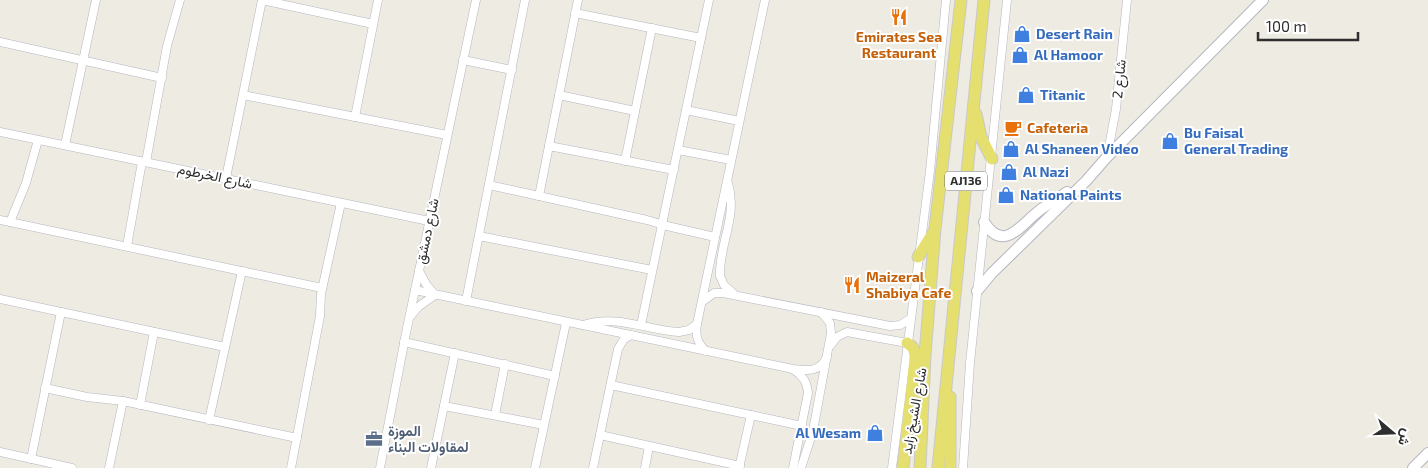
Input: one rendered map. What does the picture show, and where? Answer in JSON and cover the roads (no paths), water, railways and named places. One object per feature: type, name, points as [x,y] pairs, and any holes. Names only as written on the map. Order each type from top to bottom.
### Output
[{"type":"main road","points":[[956,0],[959,25]]},
{"type":"main road","name":"AJ136","points":[[920,468],[925,355],[935,229],[961,0]]},
{"type":"main road","name":"AJ136","points":[[938,468],[984,0]]},
{"type":"main road","points":[[973,100],[981,137],[992,160]]},
{"type":"main road","points":[[918,257],[935,229]]},
{"type":"main road","points":[[904,468],[915,359],[915,351],[907,343]]},
{"type":"main road","name":"شارع الشيخ زايد","points":[[904,468],[916,390],[925,355]]},
{"type":"main road","name":"شارع الشيخ زايد","points":[[949,363],[951,414],[950,468]]},
{"type":"street","points":[[65,145],[96,0]]},
{"type":"street","points":[[127,246],[167,46],[180,0]]},
{"type":"street","points":[[226,178],[262,0],[373,24]]},
{"type":"street","points":[[355,117],[378,0]]},
{"type":"street","name":"شارع دمشق","points":[[379,466],[476,0]]},
{"type":"street","points":[[466,301],[525,0]]},
{"type":"street","points":[[539,196],[578,0]]},
{"type":"street","points":[[640,325],[709,0]]},
{"type":"street","points":[[706,351],[700,345],[697,338],[697,324],[765,0]]},
{"type":"street","points":[[892,468],[931,161],[946,0]]},
{"type":"street","points":[[963,468],[977,291],[1008,0]]},
{"type":"street","name":"شارع 2","points":[[1107,157],[1116,109],[1127,0]]},
{"type":"street","points":[[984,222],[992,233],[998,236],[1011,235],[1039,210],[1063,196],[1090,175],[1263,0]]},
{"type":"street","points":[[575,13],[701,38]]},
{"type":"street","points":[[625,160],[652,28]]},
{"type":"street","points":[[0,42],[162,78]]},
{"type":"street","points":[[1214,50],[1218,62]]},
{"type":"street","points":[[463,60],[512,70]]},
{"type":"street","points":[[243,95],[447,135]]},
{"type":"street","points":[[559,96],[635,111]]},
{"type":"street","points":[[686,110],[739,120]]},
{"type":"street","name":"شارع الخرطوم","points":[[0,132],[429,221]]},
{"type":"street","points":[[10,222],[26,183],[38,140]]},
{"type":"street","points":[[549,146],[674,170]]},
{"type":"street","points":[[678,150],[731,160]]},
{"type":"street","points":[[977,291],[992,273],[1090,175]]},
{"type":"street","points":[[728,183],[732,208],[720,276],[724,285],[736,295]]},
{"type":"street","points":[[489,185],[648,220],[715,237]]},
{"type":"street","points":[[290,468],[320,316],[322,288],[341,203]]},
{"type":"street","points":[[0,221],[322,288]]},
{"type":"street","points":[[479,236],[652,270]]},
{"type":"street","points":[[209,420],[242,271]]},
{"type":"street","points":[[419,271],[426,284],[436,295]]},
{"type":"street","points":[[415,290],[793,369],[812,371],[821,366],[827,357]]},
{"type":"street","points":[[702,301],[714,293],[736,295],[890,326],[900,326],[910,320]]},
{"type":"street","points":[[409,318],[418,307],[436,295]]},
{"type":"street","points":[[0,298],[225,347]]},
{"type":"street","points":[[801,468],[813,431],[829,347],[831,328],[827,318],[820,311]]},
{"type":"street","points":[[31,459],[61,312]]},
{"type":"street","points":[[581,325],[606,320],[622,321],[679,332],[689,330],[697,324]]},
{"type":"street","points":[[535,468],[566,322]]},
{"type":"street","points":[[140,405],[154,332]]},
{"type":"street","points":[[593,468],[618,349],[617,339],[612,332]]},
{"type":"street","points":[[829,347],[836,337],[847,332],[907,343]]},
{"type":"street","points":[[618,349],[624,339],[631,335]]},
{"type":"street","points":[[404,342],[555,376]]},
{"type":"street","points":[[431,468],[456,354]]},
{"type":"street","points":[[495,415],[505,364]]},
{"type":"street","points":[[793,369],[802,376],[807,387],[807,399],[793,468]]},
{"type":"street","points":[[610,385],[802,426]]},
{"type":"street","points":[[45,388],[87,397],[123,401],[297,438]]},
{"type":"street","points":[[110,468],[123,401]]},
{"type":"street","points":[[444,406],[544,425]]},
{"type":"street","points":[[600,436],[740,467],[751,415]]},
{"type":"street","points":[[645,468],[649,446]]},
{"type":"street","points":[[0,452],[72,468]]},
{"type":"street","points":[[1413,468],[1428,453]]},
{"type":"place","name":"Emirates Sea Restaurant","points":[[899,17]]},
{"type":"place","name":"Desert Rain","points":[[1022,34]]},
{"type":"place","name":"Al Hamoor","points":[[1020,55]]},
{"type":"place","name":"Titanic","points":[[1026,95]]},
{"type":"place","name":"Cafeteria","points":[[1013,128]]},
{"type":"place","name":"Bu Faisal General Trading","points":[[1170,141]]},
{"type":"place","name":"Al Shaneen Video","points":[[1011,149]]},
{"type":"place","name":"Al Nazi","points":[[1009,172]]},
{"type":"place","name":"National Paints","points":[[1006,195]]},
{"type":"place","name":"Maizeral Shabiya Cafe","points":[[852,285]]},
{"type":"place","name":"Al Wesam","points":[[875,433]]},
{"type":"place","name":"الموزة لمقاولات البناء","points":[[374,439]]}]
